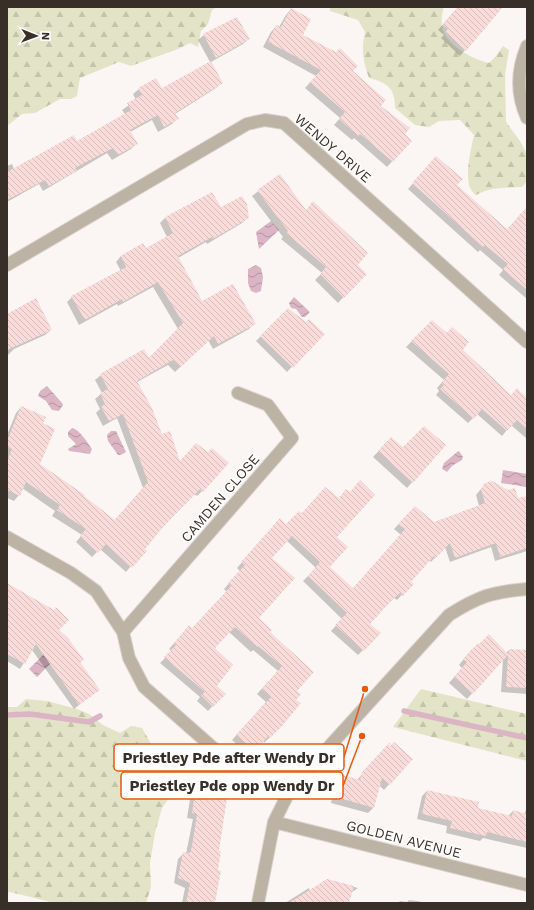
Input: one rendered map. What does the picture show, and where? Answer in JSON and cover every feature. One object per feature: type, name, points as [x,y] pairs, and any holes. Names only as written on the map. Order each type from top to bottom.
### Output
[{"type":"street","points":[[526,117],[519,96],[518,76],[521,60],[527,46]]},
{"type":"street","name":"WENDY DRIVE","points":[[7,264],[247,124],[264,120],[284,123],[527,342]]},
{"type":"street","name":"CAMDEN CLOSE","points":[[123,632],[292,438],[268,405],[238,393]]},
{"type":"street","points":[[7,536],[71,573],[96,591],[123,632],[129,658],[144,687],[252,782],[287,796]]},
{"type":"street","points":[[258,903],[274,822],[287,796],[305,773],[449,615],[474,599],[501,591],[527,589]]},
{"type":"street","name":"GOLDEN AVENUE","points":[[274,822],[527,885]]},
{"type":"green space","points":[[7,7],[217,7],[212,10],[208,24],[201,31],[198,47],[190,43],[178,49],[131,66],[119,62],[80,78],[77,96],[71,99],[60,99],[35,113],[22,114],[7,126]]},
{"type":"green space","points":[[330,7],[444,7],[442,14],[442,26],[444,33],[454,45],[467,55],[489,63],[503,46],[509,50],[505,75],[506,122],[520,141],[527,154],[527,181],[522,187],[493,189],[476,195],[471,190],[468,176],[469,158],[474,135],[460,120],[439,121],[429,127],[415,125],[395,108],[395,101],[389,87],[381,82],[369,78],[363,55],[365,32],[358,20],[330,11]]},
{"type":"green space","points":[[421,689],[527,714],[527,761],[393,727]]},
{"type":"green space","points":[[26,699],[47,701],[77,709],[89,714],[103,725],[120,733],[131,726],[142,728],[153,747],[178,759],[177,770],[170,797],[162,808],[155,833],[150,863],[151,887],[146,903],[55,903],[10,892],[7,893],[7,707],[17,707]]},
{"type":"water","points":[[271,221],[279,230],[259,249],[256,232]]},
{"type":"water","points":[[256,265],[261,268],[263,277],[261,291],[256,293],[251,291],[248,283],[248,269]]},
{"type":"water","points":[[294,297],[310,312],[305,317],[302,317],[296,309],[291,308],[289,303]]},
{"type":"water","points":[[47,386],[63,405],[59,411],[52,410],[46,401],[38,396],[40,391]]},
{"type":"water","points":[[72,428],[75,429],[88,443],[92,449],[90,454],[69,451],[68,449],[76,444],[68,436],[68,432]]},
{"type":"water","points":[[111,431],[116,431],[126,452],[121,455],[118,455],[108,441],[107,435]]},
{"type":"water","points":[[459,451],[463,457],[462,460],[452,466],[447,472],[442,469],[444,463]]},
{"type":"water","points":[[503,470],[527,474],[527,487],[501,483]]},
{"type":"water","points":[[45,653],[52,662],[37,677],[29,669]]},
{"type":"building","points":[[458,7],[503,7],[466,51],[445,32],[448,29],[443,25]]},
{"type":"building","points":[[291,8],[311,19],[303,35],[336,52],[340,48],[358,66],[353,71],[386,100],[381,106],[410,128],[405,134],[412,141],[393,162],[360,134],[358,136],[339,119],[345,112],[310,82],[321,70],[268,42],[276,25],[281,27]]},
{"type":"building","points":[[237,17],[250,39],[216,58],[203,34]]},
{"type":"building","points":[[211,61],[223,83],[175,113],[179,119],[164,127],[158,115],[130,130],[138,144],[118,155],[113,148],[75,168],[77,171],[49,186],[45,180],[7,200],[7,172],[74,135],[77,141],[131,110],[127,103],[142,95],[138,88],[156,78],[162,88]]},
{"type":"building","points":[[436,156],[463,179],[457,185],[507,229],[527,207],[527,290],[503,269],[508,264],[485,245],[483,247],[412,183]]},
{"type":"building","points":[[280,174],[306,210],[313,201],[368,253],[358,265],[367,274],[344,298],[320,274],[326,267],[286,233],[288,231],[257,190]]},
{"type":"building","points":[[212,192],[221,207],[242,196],[247,204],[249,218],[213,239],[212,237],[178,256],[202,301],[233,284],[256,324],[218,344],[214,336],[181,367],[173,360],[137,381],[152,408],[162,434],[170,431],[180,461],[196,443],[208,452],[212,448],[229,463],[203,492],[200,489],[161,529],[145,549],[147,551],[132,568],[106,544],[98,553],[80,536],[86,529],[57,510],[60,505],[26,482],[20,496],[7,490],[7,461],[12,449],[7,447],[7,441],[21,406],[46,417],[43,423],[55,429],[40,464],[85,495],[84,496],[115,520],[148,482],[123,414],[109,421],[101,407],[105,404],[100,393],[108,389],[100,374],[144,349],[149,358],[183,323],[158,282],[123,302],[122,299],[85,320],[71,296],[126,267],[121,256],[143,243],[146,248],[173,233],[165,217]]},
{"type":"building","points":[[36,298],[52,330],[7,350],[7,314]]},
{"type":"building","points":[[288,308],[306,322],[309,319],[325,334],[293,368],[260,336]]},
{"type":"building","points":[[432,320],[447,333],[452,327],[469,342],[463,350],[511,395],[517,388],[527,398],[527,429],[517,420],[507,431],[482,409],[474,419],[440,389],[444,385],[441,383],[449,374],[411,341]]},
{"type":"building","points":[[424,426],[446,445],[413,483],[378,451],[391,437],[403,447]]},
{"type":"building","points":[[360,480],[375,495],[337,537],[348,547],[330,567],[353,588],[405,529],[398,524],[415,506],[434,522],[485,503],[481,489],[485,483],[492,481],[508,490],[515,488],[518,498],[527,496],[527,548],[500,557],[496,543],[455,558],[450,543],[436,558],[434,556],[411,582],[414,584],[403,596],[400,593],[370,624],[381,633],[364,651],[335,625],[347,613],[308,576],[320,562],[292,536],[272,558],[295,578],[259,618],[272,630],[270,632],[314,672],[297,691],[301,694],[296,700],[301,703],[282,726],[270,738],[268,736],[255,751],[236,735],[271,697],[262,689],[282,666],[258,646],[257,647],[235,627],[215,648],[233,665],[217,686],[226,694],[213,707],[201,695],[205,692],[164,657],[176,645],[174,643],[189,625],[192,628],[231,586],[228,583],[245,565],[241,562],[280,518],[286,524],[299,511],[302,513],[325,487],[339,498],[346,489],[350,492]]},
{"type":"building","points":[[7,583],[54,610],[56,607],[69,620],[59,630],[68,638],[84,660],[80,662],[100,690],[79,705],[36,644],[25,664],[7,654]]},
{"type":"building","points":[[489,634],[508,654],[509,649],[527,650],[527,688],[506,687],[508,655],[473,694],[454,677],[467,662],[463,659]]},
{"type":"building","points":[[390,742],[389,747],[394,742],[413,759],[390,785],[382,778],[374,808],[336,797],[342,775],[360,780],[362,772]]},
{"type":"building","points":[[427,790],[479,802],[478,808],[512,816],[513,810],[527,814],[527,842],[487,832],[486,836],[450,828],[452,821],[422,814]]},
{"type":"building","points":[[195,792],[227,798],[219,851],[221,851],[218,870],[221,871],[215,903],[186,903],[190,883],[178,878],[183,852],[190,853],[192,846],[197,814],[192,813]]},
{"type":"building","points":[[327,879],[354,886],[349,903],[289,903]]},
{"type":"waterway","points":[[404,711],[527,738]]},
{"type":"waterway","points":[[7,715],[30,714],[89,722],[100,716]]},
{"type":"place","name":"Priestley Pde after Wendy Dr","points":[[365,689]]},
{"type":"place","name":"Priestley Pde opp Wendy Dr","points":[[362,736]]}]
